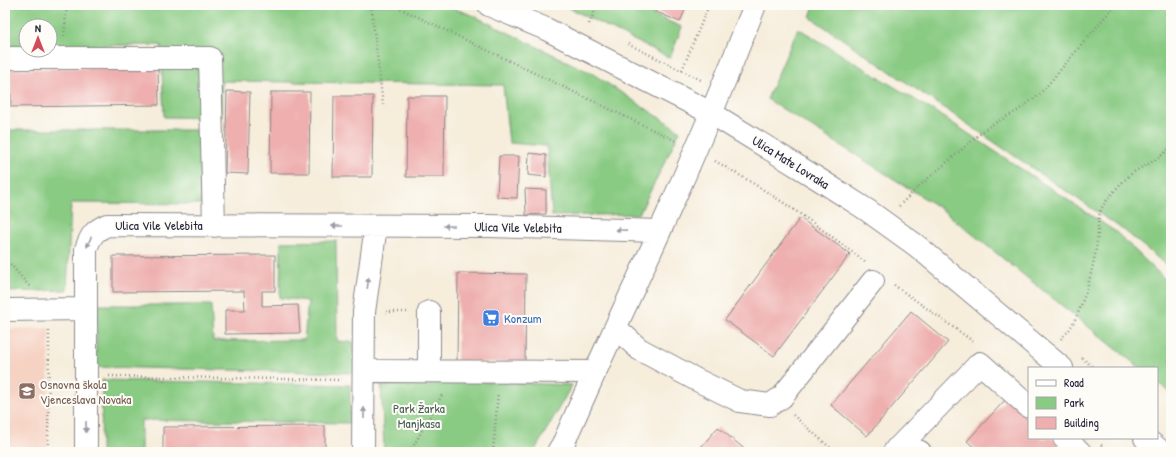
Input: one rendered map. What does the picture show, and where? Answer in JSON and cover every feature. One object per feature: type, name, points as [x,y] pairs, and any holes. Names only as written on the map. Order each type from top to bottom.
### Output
[{"type":"street","name":"Ulica Mate Lovraka","points":[[489,5],[546,29],[711,114],[820,180],[873,214],[917,246],[1061,367]]},
{"type":"street","points":[[558,452],[564,442],[594,372],[616,328],[660,231],[711,114],[755,5]]},
{"type":"street","points":[[11,58],[210,58],[214,226]]},
{"type":"street","name":"Ulica Vile Velebita","points":[[86,452],[86,249],[96,230],[107,225],[490,226],[660,231]]},
{"type":"street","points":[[363,452],[370,376],[364,312],[376,226]]},
{"type":"street","points":[[616,328],[639,349],[740,401],[770,406],[782,397],[879,277]]},
{"type":"street","points":[[5,310],[86,309]]},
{"type":"street","points":[[429,312],[429,371]]},
{"type":"street","points":[[895,451],[980,363],[1028,406]]},
{"type":"street","points":[[370,376],[429,371],[594,372]]},
{"type":"street","points":[[1065,439],[1080,452]]},
{"type":"street","points":[[1146,439],[1162,452]]},
{"type":"street","points":[[895,451],[910,448],[920,452]]},
{"type":"path","points":[[62,58],[67,5]]},
{"type":"path","points":[[371,5],[384,105]]},
{"type":"path","points":[[393,5],[695,150],[743,177],[830,234],[879,277],[976,344]]},
{"type":"path","points":[[583,21],[589,24],[597,5]]},
{"type":"path","points":[[682,70],[708,5]]},
{"type":"path","points":[[898,208],[918,187],[988,127],[1017,111],[1040,94],[1115,5]]},
{"type":"path","points":[[625,42],[721,90]]},
{"type":"path","points":[[1061,339],[1070,328],[1081,305],[1088,283],[1094,258],[1098,223],[1102,207],[1114,192],[1133,173],[1164,155],[1171,146]]},
{"type":"path","points":[[5,258],[49,310],[48,452]]},
{"type":"path","points":[[364,312],[429,312]]},
{"type":"path","points":[[410,452],[455,372]]},
{"type":"path","points":[[493,452],[500,372]]},
{"type":"path","points":[[86,376],[370,376]]},
{"type":"path","points":[[777,401],[835,452]]},
{"type":"shaded area","name":"Osnovna škola Vjenceslava Novaka","points":[[49,328],[48,452],[5,452],[5,329]]},
{"type":"green space","points":[[5,5],[444,5],[472,15],[593,74],[680,131],[639,214],[552,216],[547,146],[509,143],[503,85],[222,81],[221,118],[164,117],[161,45],[58,46],[58,18],[18,18],[18,46],[5,46]]},
{"type":"green space","points":[[563,5],[630,5],[682,27],[670,58]]},
{"type":"green space","points":[[814,5],[1171,5],[1171,269],[1125,231],[810,17]]},
{"type":"green space","points":[[798,28],[945,118],[1116,232],[1171,285],[1171,393],[1158,383],[1158,367],[1139,367],[940,208],[767,99]]},
{"type":"green space","points":[[5,79],[6,130],[201,130],[202,204],[71,203],[67,290],[5,292]]},
{"type":"green space","points":[[336,241],[337,341],[353,342],[356,373],[95,367],[98,305],[211,305],[213,341],[304,340],[308,301],[280,298],[281,242]]},
{"type":"green space","name":"Park Žarka Manjkasa","points":[[381,378],[572,385],[534,452],[384,452]]},
{"type":"green space","points":[[102,380],[350,385],[350,423],[141,420],[141,452],[101,452]]},
{"type":"building","points":[[640,5],[687,5],[680,22]]},
{"type":"building","points":[[158,67],[159,105],[11,107],[10,69]]},
{"type":"building","points":[[227,91],[250,92],[248,174],[225,173]]},
{"type":"building","points":[[271,92],[310,92],[309,173],[270,173]]},
{"type":"building","points":[[334,96],[373,96],[372,177],[333,177]]},
{"type":"building","points":[[407,96],[445,96],[444,177],[406,177]]},
{"type":"building","points":[[529,153],[546,155],[546,177],[528,175]]},
{"type":"building","points":[[499,156],[519,156],[517,198],[497,197]]},
{"type":"building","points":[[525,189],[546,190],[546,214],[526,215]]},
{"type":"building","points":[[800,218],[850,254],[774,356],[725,320]]},
{"type":"building","points":[[275,255],[275,291],[262,291],[262,306],[298,305],[300,333],[225,334],[225,310],[245,310],[244,291],[113,292],[113,256]]},
{"type":"building","name":"Konzum","points":[[458,273],[526,274],[525,362],[457,362]]},
{"type":"building","points":[[911,311],[948,342],[867,436],[831,405]]},
{"type":"building","points":[[1007,398],[1028,417],[1028,439],[1052,439],[1067,452],[979,452],[967,441]]},
{"type":"building","points":[[325,426],[325,452],[163,452],[163,427]]},
{"type":"building","points":[[718,427],[748,452],[697,452]]},
{"type":"place","name":"Konzum","points":[[491,318]]},
{"type":"place","name":"Osnovna škola Vjenceslava Novaka","points":[[27,391]]}]
